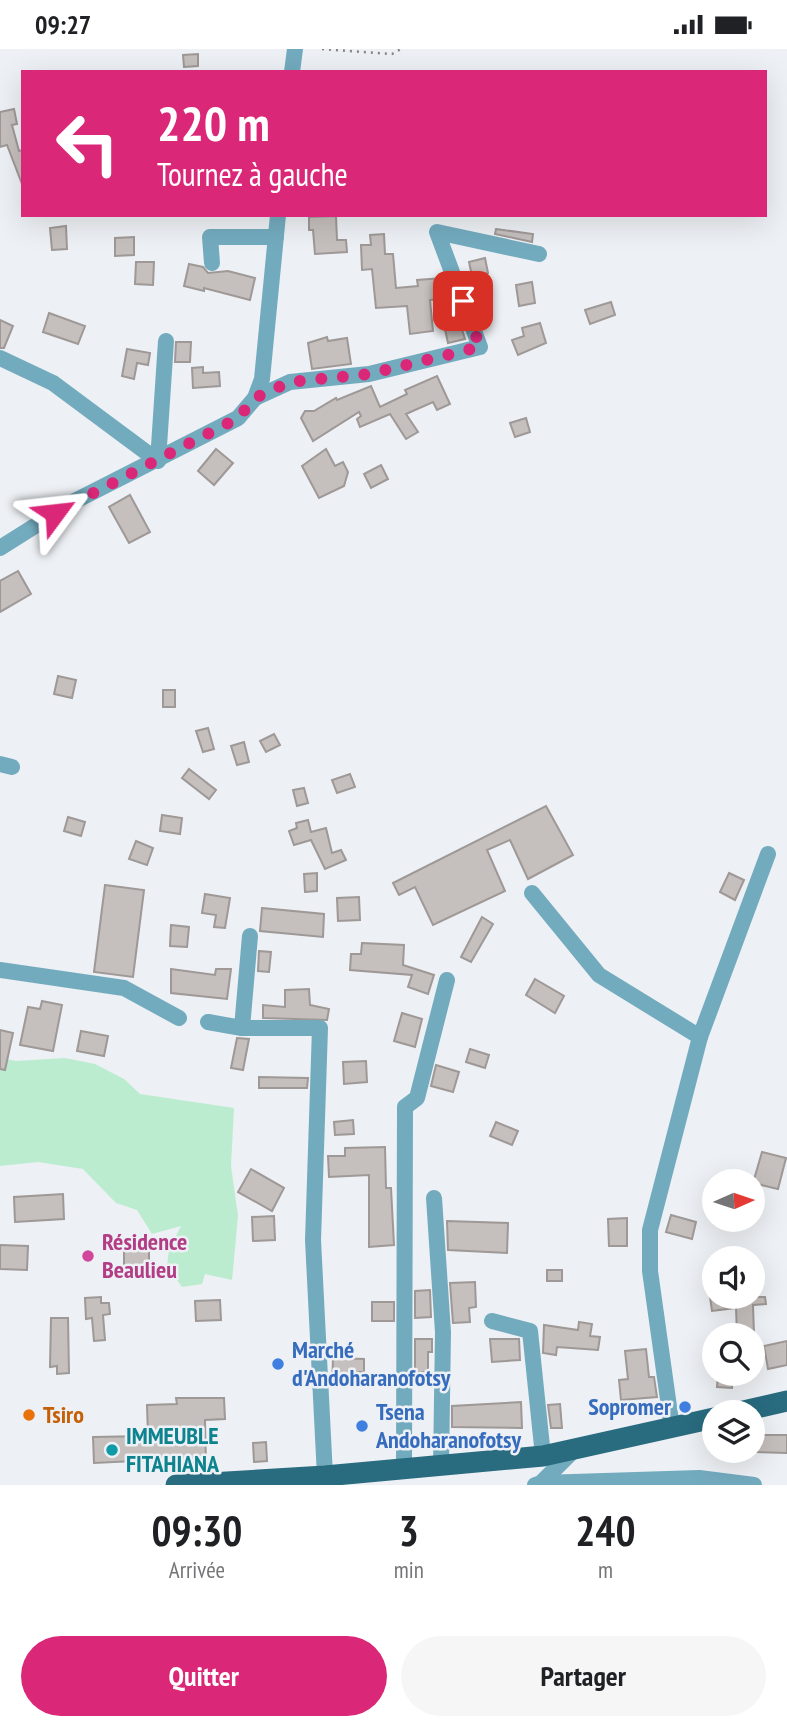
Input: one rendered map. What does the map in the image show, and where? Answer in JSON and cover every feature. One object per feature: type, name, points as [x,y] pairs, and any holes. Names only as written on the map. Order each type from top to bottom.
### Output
[{"type":"main road","points":[[765,1406],[787,1401]]},
{"type":"main road","points":[[176,1485],[325,1476],[543,1456],[572,1452],[702,1421]]},
{"type":"street","points":[[292,70],[295,49]]},
{"type":"street","points":[[0,548],[73,502],[238,418],[255,398],[262,379],[278,217]]},
{"type":"street","points":[[255,398],[290,382],[369,374],[480,347],[437,232],[539,254]]},
{"type":"street","points":[[212,263],[210,237],[276,237]]},
{"type":"street","points":[[158,461],[166,341]]},
{"type":"street","points":[[0,358],[53,383],[158,461]]},
{"type":"street","points":[[672,1428],[650,1271],[650,1230],[700,1037],[768,854]]},
{"type":"street","points":[[532,893],[599,975],[700,1037]]},
{"type":"street","points":[[242,1028],[250,936]]},
{"type":"street","points":[[0,970],[124,988],[179,1018]]},
{"type":"street","points":[[404,1468],[405,1107],[416,1098],[447,980]]},
{"type":"street","points":[[208,1022],[242,1028],[320,1028],[313,1240],[325,1476]]},
{"type":"street","points":[[434,1198],[443,1332],[441,1466]]},
{"type":"street","points":[[492,1321],[530,1331],[543,1456]]},
{"type":"street","points":[[537,1484],[572,1452]]},
{"type":"street","points":[[537,1484],[699,1478],[754,1485]]},
{"type":"path","points":[[322,49],[392,54],[401,49]]},
{"type":"green space","points":[[0,1058],[16,1061],[65,1058],[95,1064],[124,1079],[140,1094],[234,1108],[231,1166],[238,1216],[232,1280],[205,1274],[202,1284],[182,1287],[167,1266],[169,1249],[181,1226],[152,1234],[137,1210],[116,1203],[83,1169],[38,1162],[0,1166]]},
{"type":"building","points":[[198,54],[198,66],[184,67],[183,55]]},
{"type":"building","points":[[14,109],[17,124],[12,125],[21,150],[21,181],[7,145],[0,147],[0,112]]},
{"type":"building","points":[[309,217],[336,217],[337,240],[346,240],[347,252],[315,254],[313,230],[309,230]]},
{"type":"building","points":[[66,226],[67,249],[52,250],[50,228]]},
{"type":"building","points":[[496,229],[533,234],[532,242],[495,234]]},
{"type":"building","points":[[384,234],[385,254],[393,254],[396,288],[418,286],[417,280],[443,278],[448,299],[430,300],[433,331],[410,334],[407,306],[376,308],[372,269],[362,270],[361,245],[371,245],[370,235]]},
{"type":"building","points":[[134,237],[134,255],[115,256],[115,238]]},
{"type":"building","points":[[485,258],[488,273],[472,276],[469,262]]},
{"type":"building","points":[[136,262],[154,262],[153,285],[135,284]]},
{"type":"building","points":[[189,264],[203,267],[208,273],[228,271],[255,278],[250,300],[204,288],[204,291],[184,286]]},
{"type":"building","points":[[532,282],[535,303],[519,306],[516,285]]},
{"type":"building","points":[[611,302],[615,315],[590,324],[585,310]]},
{"type":"building","points":[[49,313],[85,326],[78,344],[43,332]]},
{"type":"building","points":[[458,317],[465,339],[448,343],[443,320]]},
{"type":"building","points":[[0,320],[13,326],[4,348],[0,348]]},
{"type":"building","points":[[540,323],[546,343],[518,355],[512,340],[524,336],[522,328]]},
{"type":"building","points":[[327,337],[328,341],[347,338],[351,364],[312,369],[308,343]]},
{"type":"building","points":[[176,342],[191,342],[190,362],[175,362]]},
{"type":"building","points":[[127,349],[150,353],[148,365],[137,363],[134,379],[122,376]]},
{"type":"building","points":[[203,367],[203,373],[219,372],[220,386],[193,388],[192,368]]},
{"type":"building","points":[[437,376],[450,404],[437,410],[433,402],[406,414],[418,432],[406,439],[390,414],[360,427],[357,419],[361,416],[359,412],[313,441],[301,418],[305,411],[314,411],[336,398],[337,400],[371,386],[380,407],[407,394],[405,390]]},
{"type":"building","points":[[526,418],[530,432],[515,437],[510,423]]},
{"type":"building","points":[[216,449],[233,463],[214,485],[198,471]]},
{"type":"building","points":[[326,449],[335,466],[343,462],[348,472],[344,486],[319,498],[302,466]]},
{"type":"building","points":[[381,465],[388,479],[371,488],[364,474]]},
{"type":"building","points":[[130,495],[150,532],[129,543],[109,507]]},
{"type":"building","points":[[18,571],[31,594],[0,612],[0,581]]},
{"type":"building","points":[[58,676],[76,680],[72,698],[54,694]]},
{"type":"building","points":[[163,690],[175,690],[175,707],[163,707]]},
{"type":"building","points":[[208,728],[214,749],[203,752],[196,731]]},
{"type":"building","points":[[274,734],[280,745],[266,752],[260,741]]},
{"type":"building","points":[[244,742],[249,762],[237,765],[231,746]]},
{"type":"building","points":[[189,769],[216,790],[209,799],[182,778]]},
{"type":"building","points":[[350,774],[355,787],[337,793],[332,780]]},
{"type":"building","points":[[304,788],[308,803],[297,806],[293,790]]},
{"type":"building","points":[[546,806],[573,855],[528,879],[510,840],[487,850],[505,891],[433,925],[415,887],[399,895],[393,883]]},
{"type":"building","points":[[162,815],[182,818],[180,834],[160,831]]},
{"type":"building","points":[[68,817],[85,822],[81,836],[64,831]]},
{"type":"building","points":[[308,820],[311,832],[326,828],[332,853],[341,850],[346,860],[325,869],[311,840],[294,845],[289,831],[297,828],[296,823]]},
{"type":"building","points":[[136,841],[153,848],[147,865],[129,859]]},
{"type":"building","points":[[317,873],[317,891],[305,892],[304,874]]},
{"type":"building","points":[[729,873],[744,880],[735,900],[720,892]]},
{"type":"building","points":[[105,885],[144,890],[133,977],[94,972]]},
{"type":"building","points":[[205,894],[230,898],[225,928],[214,927],[216,915],[202,913]]},
{"type":"building","points":[[359,897],[360,920],[338,921],[337,898]]},
{"type":"building","points":[[262,908],[324,914],[323,937],[260,931]]},
{"type":"building","points":[[482,917],[493,924],[471,962],[461,957]]},
{"type":"building","points":[[171,925],[189,927],[187,947],[170,946]]},
{"type":"building","points":[[362,943],[404,945],[403,965],[434,975],[428,994],[408,987],[412,975],[350,970],[351,954],[361,954]]},
{"type":"building","points":[[259,951],[271,952],[269,972],[258,971]]},
{"type":"building","points":[[171,969],[215,975],[216,969],[231,969],[227,999],[171,993]]},
{"type":"building","points":[[535,979],[564,996],[555,1013],[526,995]]},
{"type":"building","points":[[309,989],[310,1005],[329,1009],[327,1020],[263,1018],[263,1005],[285,1007],[285,990]]},
{"type":"building","points":[[42,1001],[62,1005],[53,1051],[20,1045],[28,1007],[40,1009]]},
{"type":"building","points":[[402,1013],[422,1019],[415,1047],[394,1041]]},
{"type":"building","points":[[0,1030],[13,1033],[5,1070],[0,1069]]},
{"type":"building","points":[[81,1031],[108,1036],[104,1056],[77,1051]]},
{"type":"building","points":[[237,1038],[249,1039],[243,1070],[231,1068]]},
{"type":"building","points":[[470,1049],[489,1055],[485,1068],[466,1062]]},
{"type":"building","points":[[366,1061],[367,1082],[344,1084],[343,1062]]},
{"type":"building","points":[[436,1065],[459,1072],[453,1092],[431,1086]]},
{"type":"building","points":[[259,1077],[308,1078],[307,1088],[259,1088]]},
{"type":"building","points":[[353,1120],[354,1134],[335,1135],[334,1122]]},
{"type":"building","points":[[496,1122],[518,1131],[512,1145],[490,1136]]},
{"type":"building","points":[[385,1147],[386,1188],[391,1188],[394,1245],[369,1247],[369,1175],[329,1177],[328,1156],[345,1156],[345,1148]]},
{"type":"building","points":[[762,1152],[786,1158],[778,1189],[765,1186],[765,1169],[757,1169]]},
{"type":"building","points":[[251,1169],[284,1188],[272,1211],[238,1192]]},
{"type":"building","points":[[63,1194],[64,1219],[15,1222],[14,1197]]},
{"type":"building","points":[[671,1215],[696,1222],[692,1239],[666,1232]]},
{"type":"building","points":[[274,1216],[275,1240],[253,1241],[252,1217]]},
{"type":"building","points":[[627,1218],[627,1246],[609,1246],[608,1219]]},
{"type":"building","points":[[447,1221],[508,1223],[507,1253],[448,1250]]},
{"type":"building","points":[[0,1245],[28,1246],[27,1270],[0,1269]]},
{"type":"building","points":[[124,1251],[149,1251],[149,1271],[124,1271]]},
{"type":"building","points":[[547,1270],[562,1270],[562,1281],[547,1281]]},
{"type":"building","points":[[475,1282],[476,1307],[469,1308],[470,1322],[453,1323],[450,1283]]},
{"type":"building","points":[[430,1290],[431,1317],[415,1318],[415,1291]]},
{"type":"building","points":[[101,1297],[101,1303],[109,1303],[110,1314],[103,1315],[105,1340],[94,1341],[92,1318],[86,1319],[85,1298]]},
{"type":"building","points":[[220,1300],[221,1320],[196,1321],[195,1301]]},
{"type":"building","points":[[372,1302],[394,1302],[394,1321],[372,1321]]},
{"type":"building","points":[[736,1309],[753,1309],[754,1323],[737,1323]]},
{"type":"building","points":[[51,1318],[68,1318],[69,1373],[57,1374],[57,1366],[50,1367]]},
{"type":"building","points":[[579,1322],[592,1324],[590,1336],[600,1337],[598,1350],[557,1347],[556,1355],[543,1353],[544,1325],[578,1330]]},
{"type":"building","points":[[415,1339],[432,1339],[432,1352],[428,1352],[428,1372],[415,1372]]},
{"type":"building","points":[[490,1339],[519,1339],[520,1360],[492,1362]]},
{"type":"building","points":[[787,1341],[787,1365],[768,1369],[765,1346]]},
{"type":"building","points":[[646,1349],[649,1377],[654,1377],[657,1397],[621,1400],[619,1380],[628,1379],[625,1351]]},
{"type":"building","points":[[333,1358],[364,1359],[364,1372],[354,1372],[354,1386],[332,1386]]},
{"type":"building","points":[[176,1398],[224,1398],[225,1419],[205,1420],[206,1464],[177,1464],[177,1459],[94,1463],[93,1437],[148,1436],[147,1405],[177,1404]]},
{"type":"building","points":[[521,1402],[522,1428],[452,1427],[452,1406]]},
{"type":"building","points":[[560,1404],[562,1428],[551,1428],[548,1405]]},
{"type":"building","points":[[765,1435],[787,1435],[787,1453],[765,1452]]},
{"type":"building","points":[[266,1442],[267,1461],[254,1462],[253,1443]]},
{"type":"place","name":"Résidence Beaulieu","points":[[88,1256]]},
{"type":"place","name":"Marché d'Andoharanofotsy","points":[[278,1364]]},
{"type":"place","name":"Sopromer","points":[[685,1407]]},
{"type":"place","name":"Tsiro","points":[[29,1415]]},
{"type":"place","name":"Tsena Andoharanofotsy","points":[[362,1426]]},
{"type":"place","name":"IMMEUBLE FITAHIANA","points":[[112,1450]]},
{"type":"route","points":[[55,513],[238,418],[255,398],[290,382],[369,374],[480,347],[463,301]]}]
